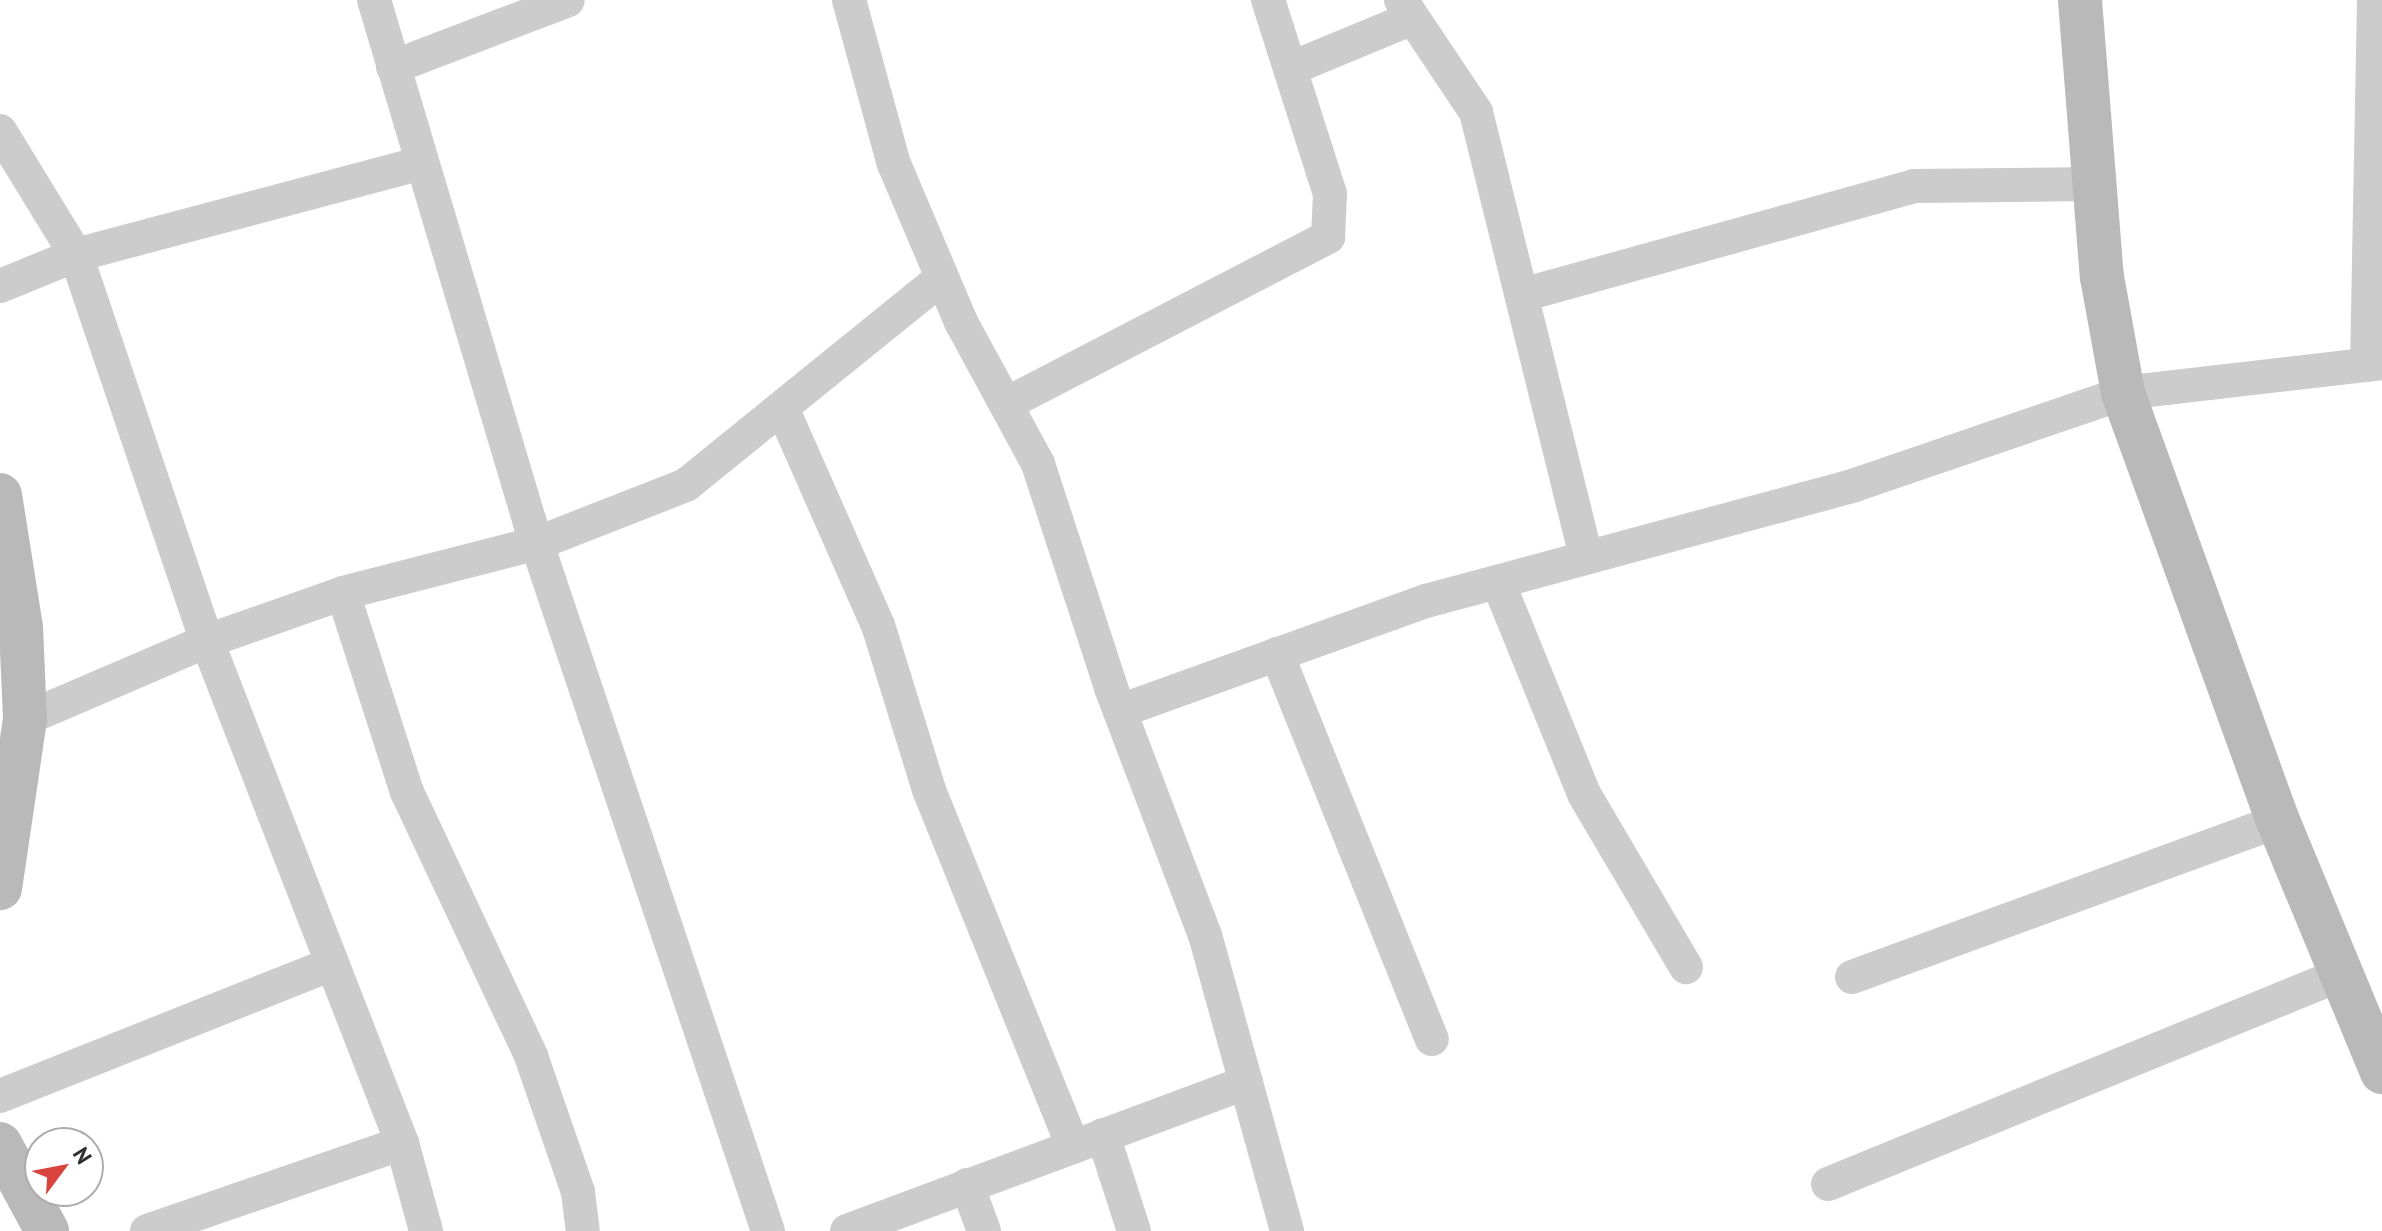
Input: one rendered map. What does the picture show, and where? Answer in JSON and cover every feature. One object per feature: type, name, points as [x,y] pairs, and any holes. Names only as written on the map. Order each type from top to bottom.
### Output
[{"type":"main road","points":[[2080,0],[2095,184],[2123,393],[2278,821],[2382,1072]]},
{"type":"main road","points":[[0,495],[21,627],[25,719],[0,888]]},
{"type":"main road","points":[[0,1144],[47,1231]]},
{"type":"street","points":[[374,0],[538,543],[768,1231]]},
{"type":"street","points":[[393,67],[568,0]]},
{"type":"street","points":[[849,0],[894,164],[942,278],[1038,464],[1120,711],[1205,935],[1287,1231]]},
{"type":"street","points":[[1006,404],[1328,237],[1330,194],[1268,0]]},
{"type":"street","points":[[1120,711],[1277,654],[1498,582],[1855,485],[2123,393],[2375,364],[2374,0]]},
{"type":"street","points":[[1292,68],[1404,10],[1476,112],[1586,558]]},
{"type":"street","points":[[0,131],[76,255],[207,641],[402,1143],[426,1231]]},
{"type":"street","points":[[0,286],[76,255],[421,163]]},
{"type":"street","points":[[1522,295],[1914,186],[2095,184]]},
{"type":"street","points":[[25,719],[207,641],[343,593],[538,543],[686,485],[783,410],[942,278]]},
{"type":"street","points":[[783,410],[878,625],[929,790],[1088,1140],[1134,1231]]},
{"type":"street","points":[[1498,582],[1584,794],[1686,967]]},
{"type":"street","points":[[343,593],[407,792],[531,1056],[578,1192],[583,1231]]},
{"type":"street","points":[[1277,654],[1432,1039]]},
{"type":"street","points":[[1852,977],[2278,821]]},
{"type":"street","points":[[0,1096],[332,964]]},
{"type":"street","points":[[1828,1184],[2342,974]]},
{"type":"street","points":[[847,1231],[1246,1083]]},
{"type":"street","points":[[147,1231],[402,1143]]},
{"type":"street","points":[[967,1185],[984,1231]]}]
